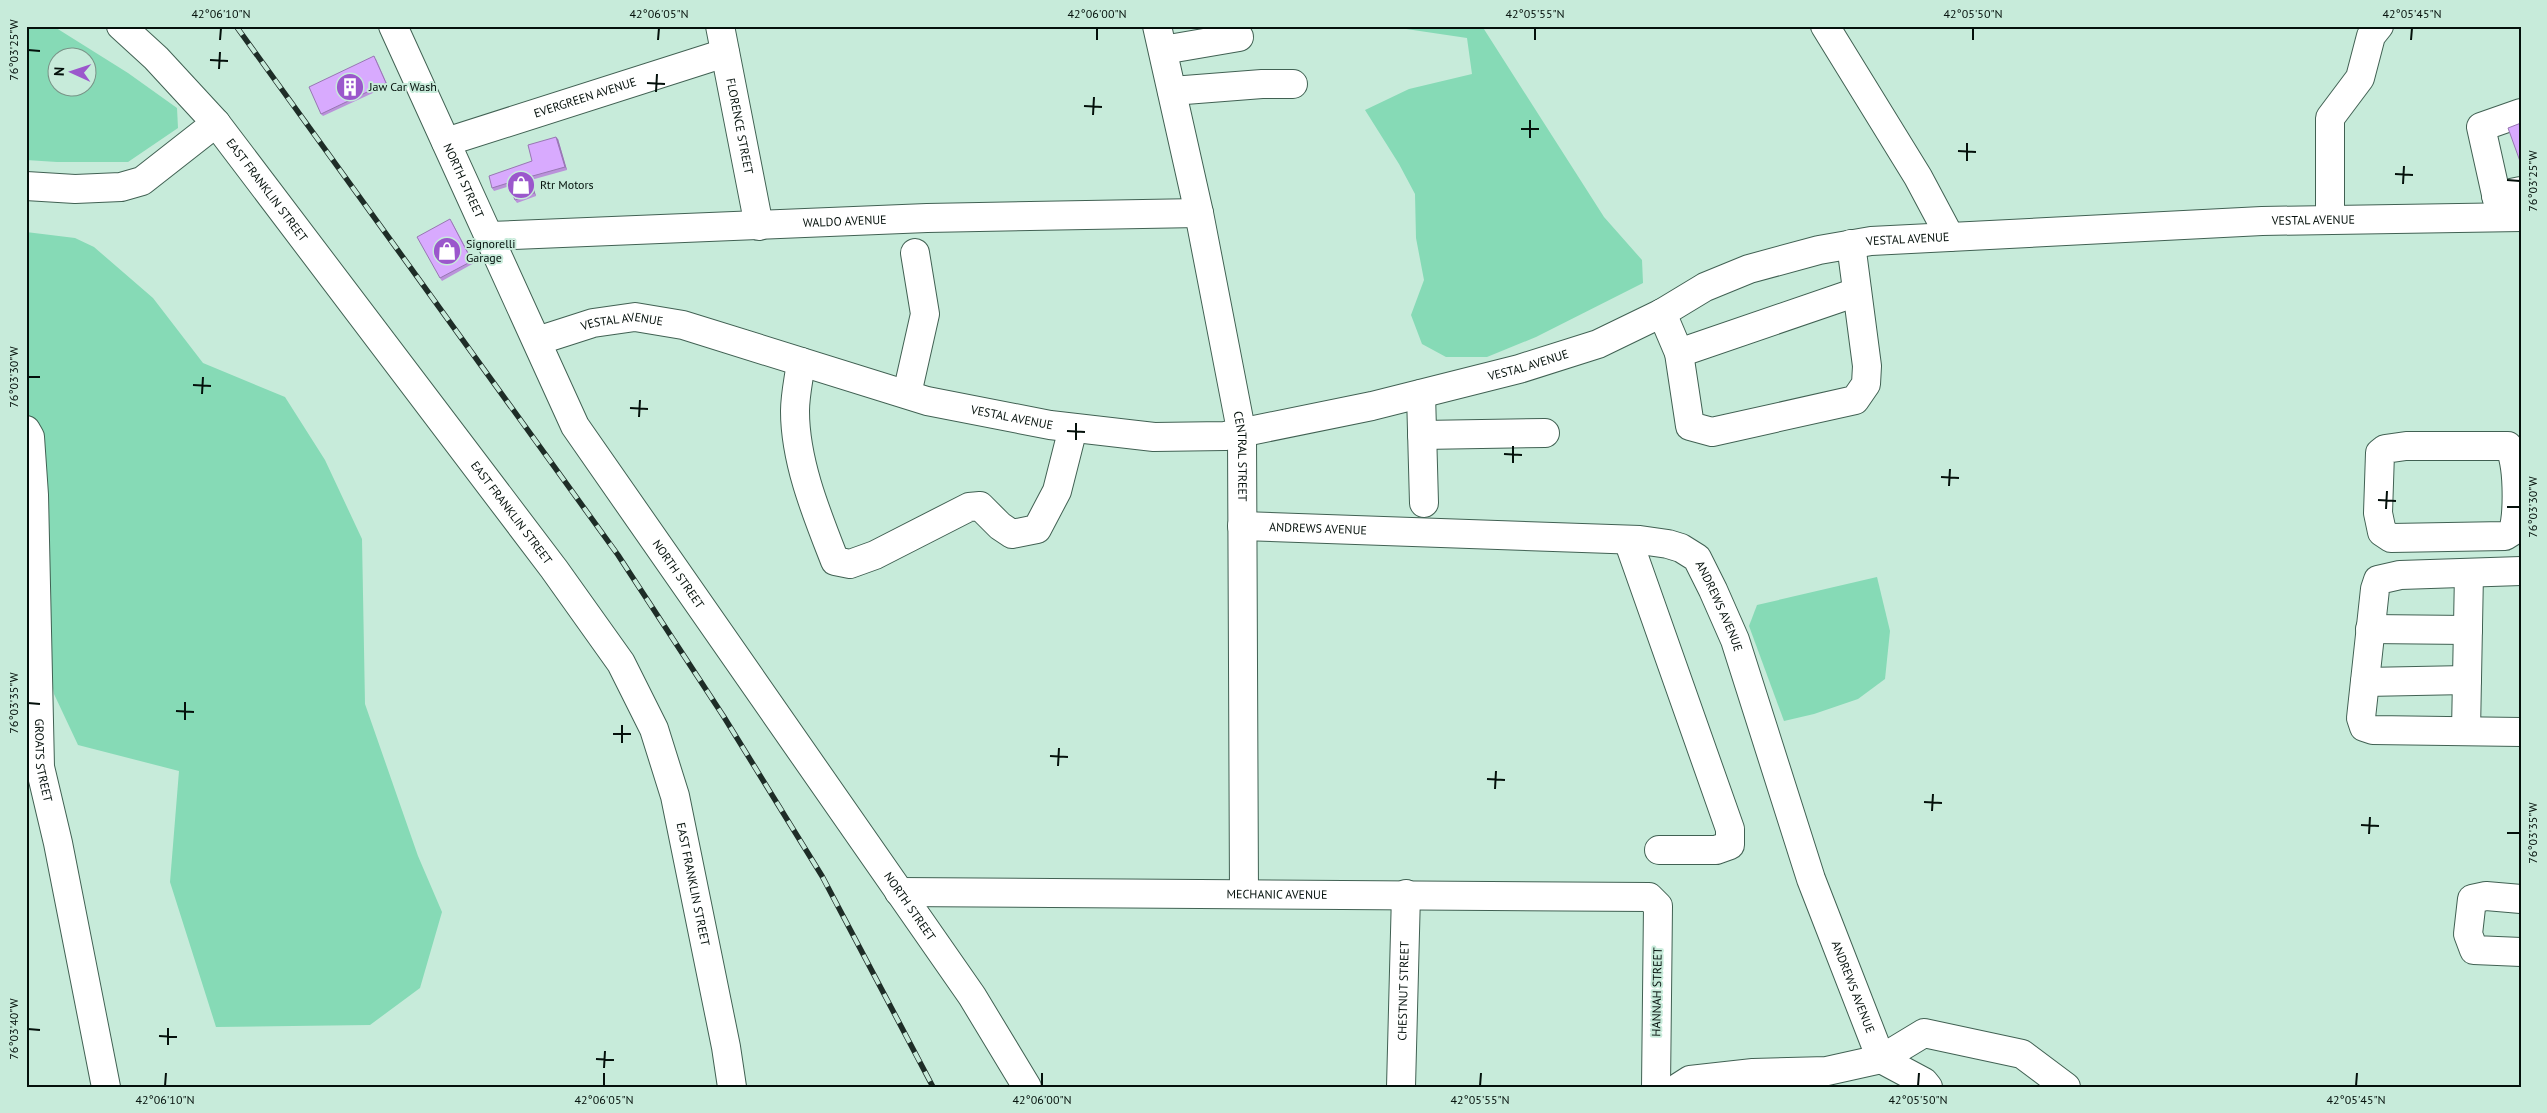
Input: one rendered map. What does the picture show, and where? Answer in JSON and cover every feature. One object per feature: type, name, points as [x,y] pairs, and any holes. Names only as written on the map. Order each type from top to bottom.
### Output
[{"type":"street","name":"EAST FRANKLIN STREET","points":[[121,26],[156,58],[216,124],[542,554],[621,663],[654,729],[676,796],[732,1087]]},
{"type":"street","name":"NORTH STREET","points":[[393,26],[575,426],[590,451],[972,996],[1027,1087]]},
{"type":"street","name":"FLORENCE STREET","points":[[720,26],[759,226]]},
{"type":"street","points":[[1826,26],[1918,177],[1950,237]]},
{"type":"street","points":[[2330,220],[2330,118],[2360,78],[2371,36],[2380,26]]},
{"type":"street","points":[[1160,38],[1239,37]]},
{"type":"street","name":"CENTRAL STREET","points":[[1160,38],[1199,213],[1242,435],[1244,894]]},
{"type":"street","name":"EVERGREEN AVENUE","points":[[446,142],[725,53]]},
{"type":"street","points":[[1172,91],[1293,84]]},
{"type":"street","points":[[2510,205],[2481,127],[2521,113]]},
{"type":"street","points":[[26,186],[75,189],[103,188],[121,187],[142,181],[216,124]]},
{"type":"street","name":"VESTAL AVENUE","points":[[536,341],[593,323],[635,317],[684,325],[928,401],[1073,428],[1154,437],[1242,435],[1421,394],[1519,369],[1598,344],[1662,313],[1705,287],[1749,269],[1851,244],[2262,221],[2330,220],[2510,205]]},
{"type":"street","name":"WALDO AVENUE","points":[[490,236],[927,218],[1199,213]]},
{"type":"street","points":[[1662,313],[1679,353],[1690,426],[1712,432],[1855,400],[1866,384],[1867,366],[1851,244]]},
{"type":"street","points":[[907,394],[925,314],[915,253]]},
{"type":"street","points":[[1679,353],[1858,292]]},
{"type":"street","points":[[801,362],[795,411],[801,453],[814,508],[835,561],[850,564],[875,555],[969,507],[980,506],[1000,526],[1012,534],[1037,530],[1057,491],[1073,428]]},
{"type":"street","points":[[1421,394],[1424,502]]},
{"type":"street","name":"GROATS STREET","points":[[26,430],[30,438],[34,494],[40,767],[58,844],[106,1087]]},
{"type":"street","points":[[1422,435],[1545,433]]},
{"type":"street","points":[[2406,446],[2508,446],[2519,466],[2516,521],[2513,531],[2505,536],[2391,538],[2382,532],[2378,513],[2378,478],[2380,454],[2385,449],[2406,446]]},
{"type":"street","name":"ANDREWS AVENUE","points":[[1242,526],[1628,540],[1668,544],[1681,548],[1696,558],[1714,590],[1736,640],[1811,879],[1881,1059]]},
{"type":"street","points":[[1628,540],[1730,829],[1730,845],[1716,850],[1659,850]]},
{"type":"street","points":[[2521,571],[2400,575],[2378,580],[2370,629],[2361,718],[2364,727],[2373,730],[2521,732]]},
{"type":"street","points":[[2466,731],[2469,573]]},
{"type":"street","points":[[2370,629],[2468,630]]},
{"type":"street","points":[[2364,682],[2467,680]]},
{"type":"street","name":"MECHANIC AVENUE","points":[[898,892],[1406,894],[1649,897],[1653,899]]},
{"type":"street","name":"CHESTNUT STREET","points":[[1401,1087],[1406,894]]},
{"type":"street","points":[[2521,899],[2486,896],[2472,899],[2468,934],[2474,950],[2521,952]]},
{"type":"street","name":"HANNAH STREET","points":[[1653,899],[1658,906],[1656,1087]]},
{"type":"street","points":[[1679,1087],[1690,1080],[1753,1073],[1827,1071],[1881,1059],[1924,1033],[2022,1054],[2066,1087]]},
{"type":"street","points":[[1881,1059],[1924,1082],[1928,1087]]},
{"type":"green space","points":[[26,26],[53,26],[88,48],[48,48],[48,98],[98,98],[98,54],[177,108],[178,128],[128,162],[26,160]]},
{"type":"green space","points":[[1386,26],[1482,26],[1604,217],[1642,260],[1643,283],[1536,337],[1487,357],[1446,357],[1422,344],[1411,315],[1424,280],[1416,238],[1415,194],[1399,164],[1365,110],[1409,89],[1472,74],[1467,38]]},
{"type":"green space","points":[[26,232],[75,238],[94,247],[153,298],[203,363],[285,397],[325,460],[362,539],[365,704],[418,856],[442,912],[420,988],[370,1025],[216,1027],[170,882],[179,771],[78,745],[54,694],[26,535]]},
{"type":"green space","points":[[1877,577],[1890,631],[1885,679],[1858,699],[1814,714],[1784,721],[1749,626],[1757,605]]},
{"type":"building","name":"Jaw Car Wash","points":[[374,56],[386,83],[321,114],[309,87]]},
{"type":"building","points":[[2521,123],[2521,164],[2508,128]]},
{"type":"building","points":[[556,137],[565,167],[529,177],[534,193],[515,200],[508,183],[492,188],[489,176],[532,161],[528,145]]},
{"type":"building","name":"Signorelli Garage","points":[[450,219],[472,261],[440,278],[417,237]]},
{"type":"railway","points":[[236,26],[618,555],[724,717],[822,876],[933,1087]]},
{"type":"place","name":"Jaw Car Wash","points":[[350,87]]},
{"type":"place","name":"Rtr Motors","points":[[521,185]]},
{"type":"place","name":"Signorelli Garage","points":[[447,251]]}]
